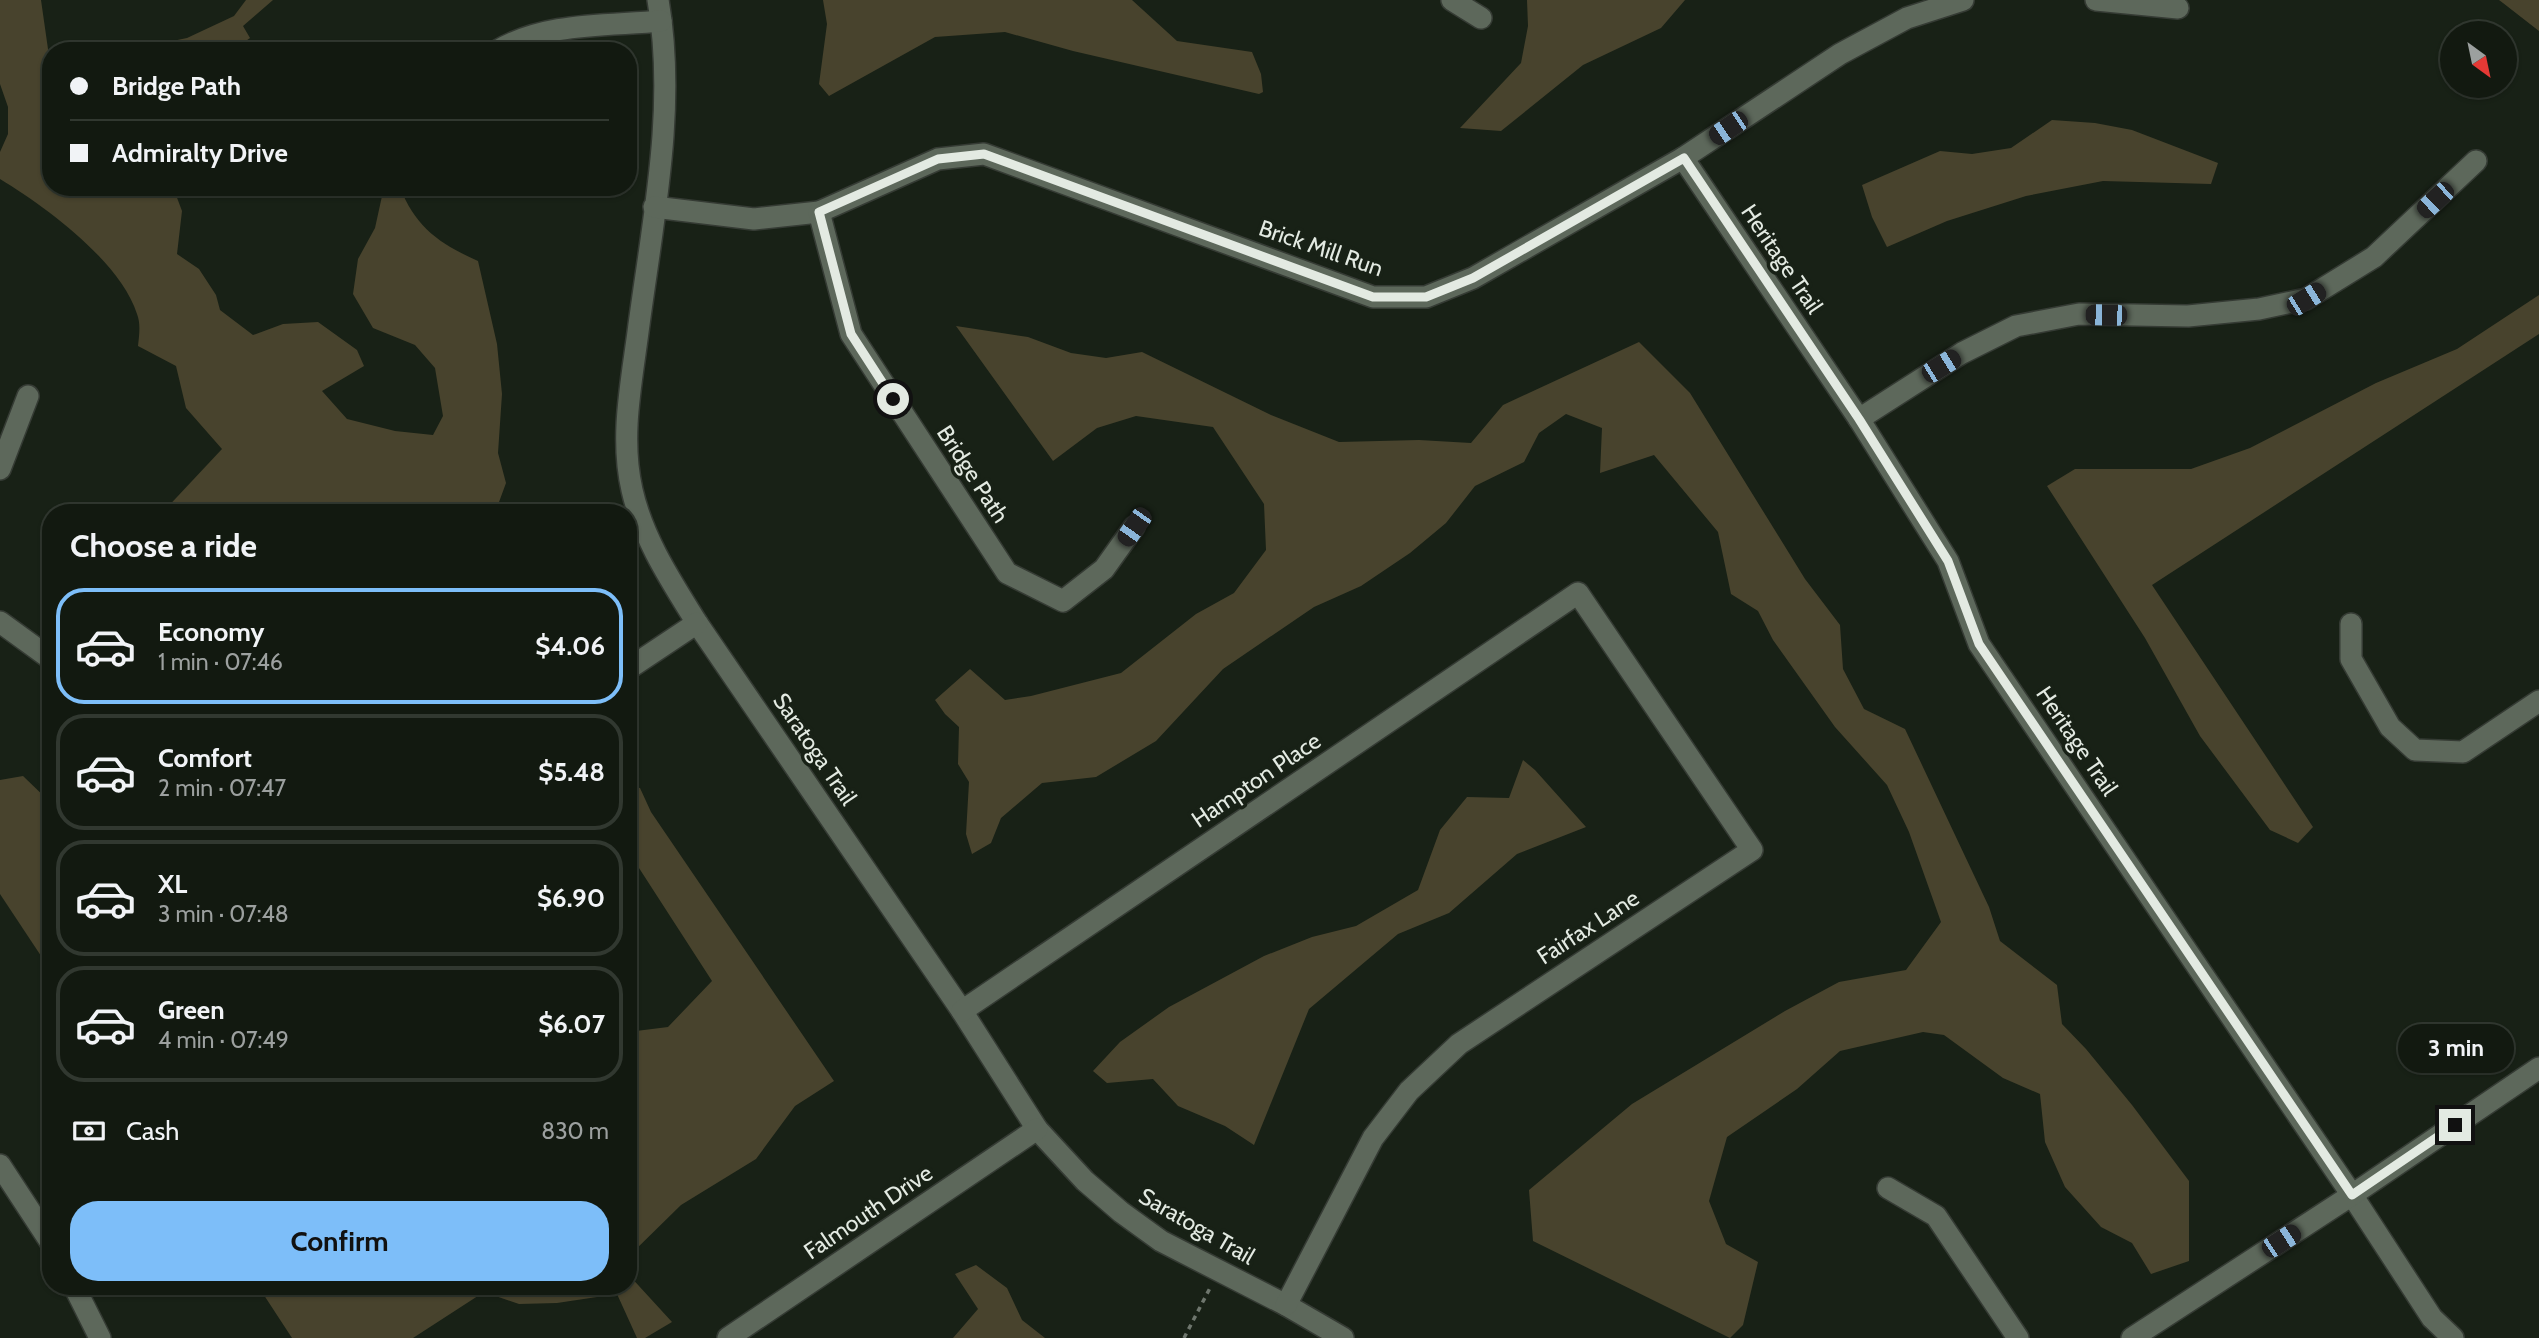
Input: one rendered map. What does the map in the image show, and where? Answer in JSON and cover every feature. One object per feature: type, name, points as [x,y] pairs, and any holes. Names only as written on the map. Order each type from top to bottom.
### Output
[{"type":"street","points":[[1452,0],[1481,18]]},
{"type":"street","name":"Brick Mill Run","points":[[654,207],[754,219],[819,212],[938,159],[984,154],[1373,297],[1426,297],[1473,278],[1684,158],[1840,54],[1907,18],[1963,0]]},
{"type":"street","points":[[2096,0],[2178,8]]},
{"type":"street","points":[[514,42],[550,31],[660,11]]},
{"type":"street","name":"Saratoga Trail","points":[[637,504],[626,444],[663,111],[660,11]]},
{"type":"street","name":"Heritage Trail","points":[[1684,158],[1859,419],[1948,561],[1979,644],[2352,1195],[2432,1318],[2453,1338]]},
{"type":"street","points":[[1859,419],[1962,353],[2016,326],[2079,314],[2188,316],[2259,309],[2306,299],[2374,257],[2476,161]]},
{"type":"street","name":"Bridge Path","points":[[819,212],[851,334],[1007,573],[1063,601],[1104,569],[1134,527]]},
{"type":"street","points":[[0,469],[28,396]]},
{"type":"street","name":"Saratoga Trail","points":[[637,505],[646,533],[697,623],[962,1011],[1037,1129],[1085,1181],[1121,1213],[1161,1241],[1286,1305],[1343,1338]]},
{"type":"street","name":"Hampton Place","points":[[962,1011],[1578,593]]},
{"type":"street","name":"Fairfax Lane","points":[[1286,1305],[1373,1138],[1409,1091],[1459,1044],[1752,850],[1578,593]]},
{"type":"street","points":[[0,622],[42,652]]},
{"type":"street","points":[[637,662],[697,623]]},
{"type":"street","points":[[2351,624],[2351,659],[2390,727],[2415,750],[2463,752],[2539,701]]},
{"type":"street","points":[[2132,1338],[2352,1195],[2539,1068]]},
{"type":"street","name":"Falmouth Drive","points":[[728,1338],[1037,1129]]},
{"type":"street","points":[[0,1165],[42,1229]]},
{"type":"street","points":[[1888,1188],[1936,1216],[2018,1338]]},
{"type":"street","points":[[78,1295],[100,1338]]},
{"type":"path","points":[[1184,1338],[1219,1271]]},
{"type":"shaded area","points":[[0,0],[41,0],[47,42],[42,42],[42,196],[176,196],[182,211],[177,254],[199,269],[216,295],[220,310],[253,335],[283,324],[318,322],[357,350],[364,366],[322,391],[347,419],[395,431],[433,435],[443,416],[435,368],[415,345],[373,328],[353,294],[358,259],[375,228],[382,196],[404,196],[413,213],[430,233],[478,261],[497,344],[502,394],[498,453],[506,483],[498,504],[170,504],[222,449],[186,408],[176,366],[138,346],[137,314],[115,274],[59,220],[0,179],[0,152],[8,134],[8,107],[0,84]]},
{"type":"shaded area","points":[[246,0],[273,0],[243,26],[250,38],[244,42],[168,42],[187,38],[234,16]]},
{"type":"shaded area","points":[[823,0],[1132,0],[1177,41],[1252,52],[1261,74],[1263,92],[1259,94],[1073,51],[1005,32],[935,37],[829,96],[819,84],[827,24]]},
{"type":"shaded area","points":[[1527,0],[1685,0],[1661,28],[1583,65],[1501,131],[1460,128],[1521,63],[1528,26]]},
{"type":"shaded area","points":[[2499,0],[2539,0],[2539,31],[2503,3]]},
{"type":"shaded area","points":[[2052,120],[2095,123],[2132,130],[2218,163],[2211,184],[2103,181],[2026,196],[1947,221],[1887,247],[1872,217],[1862,185],[1940,151],[1972,154],[2011,148]]},
{"type":"shaded area","points":[[2539,295],[2539,334],[2152,585],[2313,827],[2298,843],[2270,830],[2200,736],[2145,638],[2047,486],[2075,469],[2191,469],[2250,448],[2376,383],[2457,349]]},
{"type":"shaded area","points":[[956,326],[1028,337],[1071,353],[1106,358],[1142,352],[1271,415],[1339,442],[1419,440],[1471,443],[1503,405],[1639,342],[1690,393],[1805,579],[1840,625],[1843,669],[1864,709],[1905,729],[1989,907],[2000,941],[2057,985],[2062,1024],[2132,1105],[2189,1181],[2189,1261],[2151,1274],[2132,1243],[2101,1227],[2065,1187],[2045,1142],[2040,1094],[2003,1078],[1944,1035],[1923,1032],[1840,1051],[1797,1089],[1727,1137],[1709,1201],[1726,1244],[1758,1262],[1743,1325],[1730,1338],[1533,1241],[1529,1190],[1632,1104],[1785,1011],[1839,982],[1906,970],[1941,922],[1909,832],[1887,785],[1835,727],[1773,640],[1758,611],[1731,594],[1718,532],[1654,455],[1600,473],[1602,428],[1566,414],[1539,433],[1524,462],[1475,486],[1446,523],[1410,553],[1361,586],[1314,607],[1223,669],[1156,741],[1096,777],[1042,783],[1001,818],[991,843],[972,854],[966,834],[969,782],[958,764],[959,727],[935,700],[970,669],[1005,700],[1121,673],[1196,614],[1234,593],[1266,550],[1264,504],[1213,427],[1136,416],[1097,428],[1053,461]]},
{"type":"shaded area","points":[[1523,760],[1586,827],[1517,854],[1449,913],[1398,934],[1309,1009],[1254,1145],[1225,1126],[1178,1106],[1153,1079],[1107,1083],[1093,1071],[1120,1042],[1169,1007],[1264,956],[1312,937],[1356,926],[1418,890],[1440,830],[1467,797],[1509,798]]},
{"type":"shaded area","points":[[23,776],[42,794],[42,957],[0,894],[0,780]]},
{"type":"shaded area","points":[[637,788],[640,788],[651,812],[834,1081],[795,1106],[756,1159],[681,1205],[637,1248],[637,1031],[668,1027],[712,981],[637,865]]},
{"type":"shaded area","points":[[976,1265],[1007,1288],[1022,1320],[1045,1338],[953,1338],[978,1309],[955,1274]]},
{"type":"shaded area","points":[[637,1284],[672,1322],[645,1338],[637,1338],[617,1295],[637,1295]]},
{"type":"shaded area","points":[[264,1295],[479,1295],[413,1338],[292,1338]]},
{"type":"shaded area","points":[[493,1295],[610,1295],[557,1303],[519,1304]]},
{"type":"route","points":[[893,399],[851,334],[819,212],[938,159],[984,154],[1373,297],[1426,297],[1473,278],[1684,158],[1859,419],[1948,561],[1979,644],[2352,1195],[2455,1125]]}]
